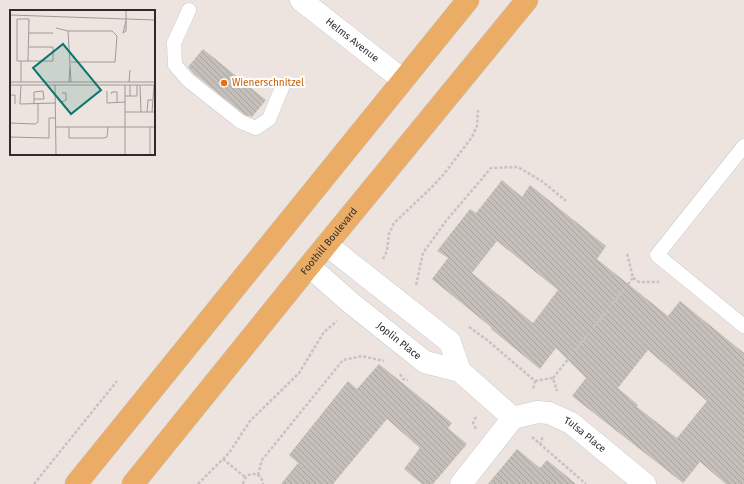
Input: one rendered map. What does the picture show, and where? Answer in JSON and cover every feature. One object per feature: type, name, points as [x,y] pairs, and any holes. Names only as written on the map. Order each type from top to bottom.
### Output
[{"type":"main road","points":[[76,484],[468,0]]},
{"type":"main road","name":"Foothill Boulevard","points":[[133,484],[527,0]]},
{"type":"street","name":"Helms Avenue","points":[[301,0],[403,80]]},
{"type":"street","points":[[327,245],[450,342],[460,371]]},
{"type":"street","name":"Joplin Place","points":[[309,266],[351,303],[425,362],[460,371],[514,418]]},
{"type":"street","points":[[396,339],[415,315]]},
{"type":"street","name":"Tulsa Place","points":[[514,418],[537,412],[550,413],[571,423],[645,484]]},
{"type":"street","points":[[461,484],[514,418]]},
{"type":"lane","points":[[189,10],[174,43],[174,65],[188,80],[235,118],[256,128],[269,119],[283,85]]},
{"type":"lane","points":[[744,146],[656,255],[744,326]]},
{"type":"path","points":[[416,285],[423,253],[446,221],[490,168],[518,167],[543,182],[566,201]]},
{"type":"path","points":[[553,378],[632,278],[627,252]]},
{"type":"path","points":[[410,284],[416,285],[420,289]]},
{"type":"path","points":[[469,327],[486,339],[535,381],[532,393],[514,418],[540,445],[586,484]]},
{"type":"path","points":[[258,475],[262,460],[343,360],[362,356],[383,360],[388,364]]},
{"type":"path","points":[[400,373],[403,379],[414,382]]},
{"type":"path","points":[[34,484],[118,381]]},
{"type":"path","points":[[473,423],[478,410]]},
{"type":"path","points":[[223,459],[246,477]]},
{"type":"path","points":[[243,484],[246,477],[251,474],[258,475],[263,480],[263,484]]},
{"type":"building","name":"Wienerschnitzel","points":[[203,49],[266,100],[252,117],[245,115],[194,74],[188,67]]},
{"type":"building","points":[[502,180],[522,197],[530,185],[606,246],[597,259],[668,316],[680,301],[744,353],[744,484],[726,484],[700,462],[683,483],[572,396],[586,378],[556,348],[540,369],[432,279],[448,258],[437,251],[470,209],[476,213]],"holes":[[[497,241],[558,290],[533,323],[472,273]],[[648,350],[707,401],[677,438],[637,407],[638,405],[618,388]]]},
{"type":"building","points":[[379,364],[452,423],[448,428],[467,444],[433,484],[422,484],[404,469],[420,448],[387,419],[333,484],[281,484],[298,463],[289,455],[348,381],[357,389]]},
{"type":"building","points":[[517,449],[540,468],[547,460],[576,484],[488,484]]},
{"type":"place","name":"Wienerschnitzel","points":[[224,83]]}]
